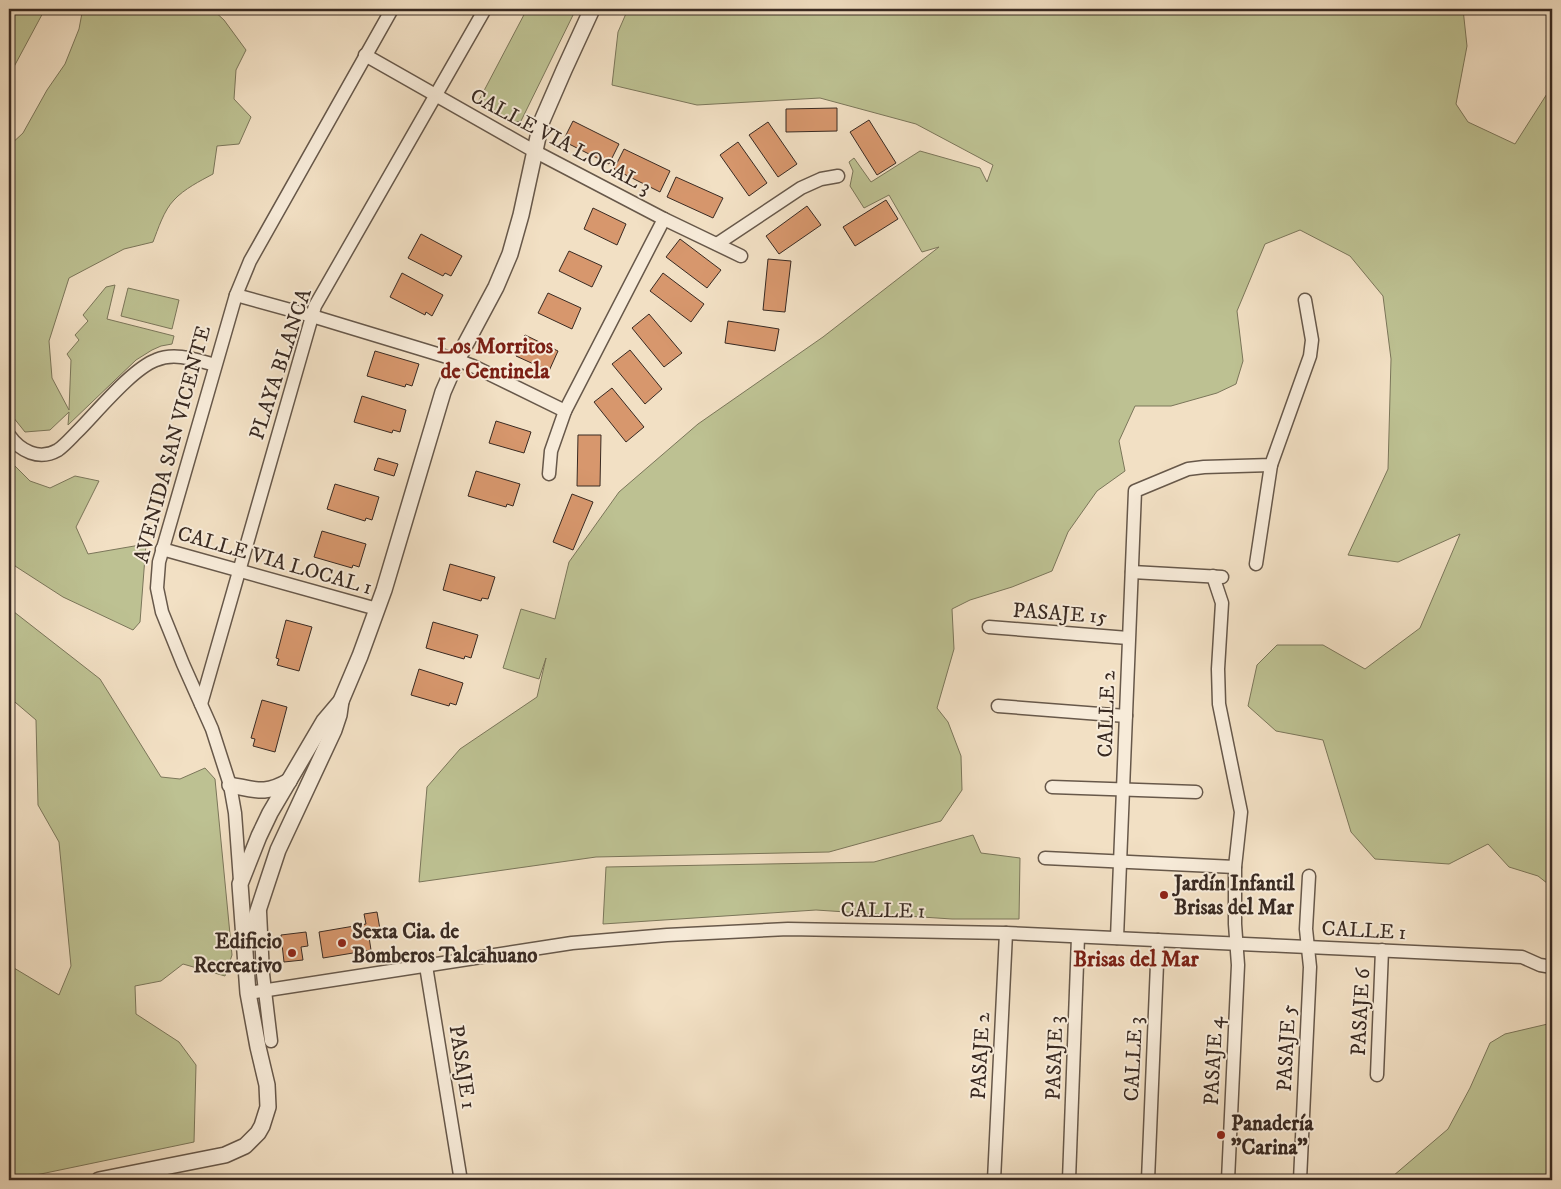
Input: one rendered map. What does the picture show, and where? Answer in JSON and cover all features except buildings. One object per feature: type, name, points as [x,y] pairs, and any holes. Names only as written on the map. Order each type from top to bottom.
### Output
[{"type":"street","name":"AVENIDA SAN VICENTE","points":[[99,1180],[225,1155],[245,1146],[258,1133],[266,1118],[268,1096],[248,994],[235,813],[230,785],[215,737],[159,602],[157,574],[162,549],[215,365],[236,295],[250,261],[392,9]]},
{"type":"street","name":"PLAYA BLANCA","points":[[200,704],[312,316],[320,296],[485,9]]},
{"type":"street","points":[[240,884],[270,813],[324,720],[340,701],[360,656],[378,609],[443,392],[457,360],[496,287],[510,254],[521,215],[539,129],[547,107],[592,9]]},
{"type":"street","name":"CALLE VIA LOCAL 3","points":[[365,55],[534,151],[741,256]]},
{"type":"street","points":[[717,244],[801,188],[821,179],[838,176]]},
{"type":"street","points":[[549,474],[551,451],[565,412],[664,218]]},
{"type":"street","points":[[236,295],[457,360],[473,366],[565,412]]},
{"type":"street","points":[[1256,564],[1271,465],[1310,356],[1312,340],[1305,300]]},
{"type":"street","points":[[9,435],[13,442],[27,452],[34,454],[51,453],[65,444],[133,374],[149,363],[158,359],[175,356],[200,360],[215,365]]},
{"type":"street","name":"CALLE 2","points":[[1117,938],[1135,491],[1188,469],[1271,465]]},
{"type":"street","name":"CALLE VIA LOCAL 1","points":[[162,549],[378,609]]},
{"type":"street","name":"PASAJE 4","points":[[1132,572],[1218,577],[1222,603],[1218,669],[1219,704],[1241,812],[1235,867],[1238,964],[1228,1180]]},
{"type":"street","name":"PASAJE 15","points":[[989,627],[1128,638]]},
{"type":"street","points":[[244,951],[278,850],[334,730],[339,715],[340,701]]},
{"type":"street","points":[[998,706],[1126,716]]},
{"type":"street","points":[[230,785],[265,791],[276,788],[290,780]]},
{"type":"street","points":[[1052,787],[1196,792]]},
{"type":"street","points":[[1045,858],[1235,867]]},
{"type":"street","name":"PASAJE 5","points":[[1300,1180],[1310,967],[1306,929],[1309,876]]},
{"type":"street","points":[[260,904],[264,991],[271,1041]]},
{"type":"street","name":"CALLE 1","points":[[248,994],[582,942],[725,931],[861,930],[1006,933],[1522,957],[1540,965],[1552,967]]},
{"type":"street","name":"PASAJE 2","points":[[994,1180],[1006,933]]},
{"type":"street","name":"PASAJE 3","points":[[1069,1180],[1078,937]]},
{"type":"street","name":"CALLE 3","points":[[1148,1180],[1158,940]]},
{"type":"street","name":"PASAJE 6","points":[[1377,1075],[1382,950]]},
{"type":"street","name":"PASAJE 1","points":[[426,966],[460,1176]]},
{"type":"green space","points":[[9,9],[45,9],[9,76]]},
{"type":"green space","points":[[85,9],[212,9],[224,20],[246,50],[236,70],[234,99],[251,117],[239,144],[217,146],[213,174],[187,189],[170,204],[153,242],[124,249],[69,278],[49,341],[52,378],[69,410],[71,360],[67,354],[79,340],[75,335],[88,321],[83,315],[106,287],[115,285],[107,319],[174,336],[172,344],[152,350],[136,360],[68,425],[69,412],[50,430],[25,432],[9,412],[9,146],[23,133],[47,90],[65,64]]},
{"type":"green space","points":[[527,9],[576,9],[521,121],[511,123],[477,104]]},
{"type":"green space","points":[[628,9],[1463,9],[1467,46],[1456,104],[1468,122],[1515,144],[1552,86],[1552,887],[1538,876],[1509,867],[1488,844],[1449,864],[1375,859],[1351,832],[1323,740],[1276,731],[1248,706],[1257,665],[1277,645],[1323,645],[1365,669],[1420,628],[1460,534],[1398,562],[1348,555],[1388,469],[1391,359],[1383,296],[1350,256],[1300,230],[1265,244],[1237,311],[1243,361],[1236,384],[1217,393],[1171,406],[1135,406],[1119,441],[1125,471],[1097,491],[1068,532],[1052,571],[1012,587],[970,600],[952,609],[954,649],[937,708],[948,722],[961,756],[962,790],[941,821],[829,852],[596,857],[419,882],[427,787],[460,749],[537,697],[546,658],[539,679],[503,668],[521,609],[555,619],[569,562],[619,492],[698,424],[823,337],[939,247],[922,252],[889,195],[864,208],[850,186],[853,171],[849,162],[854,158],[871,182],[920,151],[980,168],[987,182],[993,165],[916,124],[820,98],[697,105],[612,85],[618,32]]},
{"type":"green space","points":[[128,288],[179,300],[172,329],[121,316]]},
{"type":"green space","points":[[9,460],[30,481],[50,488],[75,476],[99,481],[76,527],[88,554],[146,544],[140,622],[133,630],[63,597],[15,566],[9,555]]},
{"type":"green space","points":[[9,608],[100,679],[161,777],[180,779],[205,768],[215,779],[232,955],[225,976],[183,964],[161,981],[135,986],[136,1014],[179,1042],[196,1065],[194,1142],[12,1180],[9,1180],[9,965],[59,995],[71,966],[59,842],[38,805],[36,720],[9,697]]},
{"type":"green space","points":[[973,835],[981,853],[1020,858],[1019,919],[952,919],[816,910],[603,924],[606,867],[874,862]]},
{"type":"green space","points":[[1552,1023],[1552,1180],[1377,1180],[1393,1176],[1448,1129],[1470,1088],[1490,1043],[1505,1034]]},
{"type":"place","name":"Jardín Infantil Brisas del Mar","points":[[1164,895]]},
{"type":"place","name":"Sexta Cia. de Bomberos Talcahuano","points":[[342,943]]},
{"type":"place","name":"Edificio Recreativo","points":[[292,953]]},
{"type":"place","name":"Panadería \"Carina\"","points":[[1221,1135]]},
{"type":"district","name":"Los Morritos de Centinela","points":[[495,358]]},
{"type":"district","name":"Brisas del Mar","points":[[1136,958]]}]
